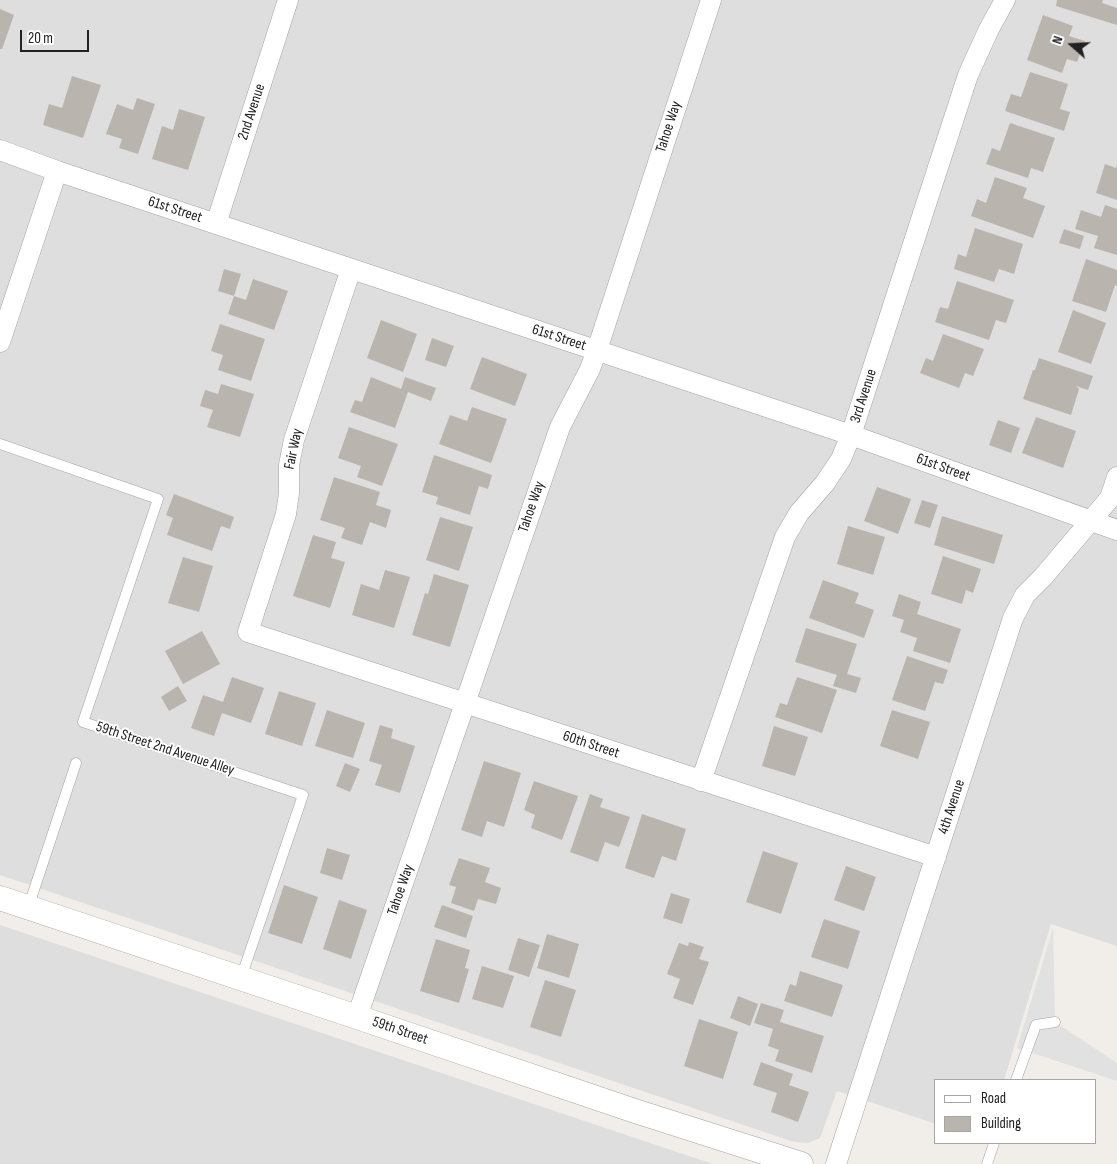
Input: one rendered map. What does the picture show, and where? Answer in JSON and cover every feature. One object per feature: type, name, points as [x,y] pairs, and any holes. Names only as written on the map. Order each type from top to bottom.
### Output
[{"type":"street","name":"2nd Avenue","points":[[216,224],[288,0]]},
{"type":"street","name":"Tahoe Way","points":[[358,1017],[560,427],[590,369],[597,350],[710,0]]},
{"type":"street","name":"3rd Avenue","points":[[701,781],[785,537],[799,513],[830,475],[851,435],[968,75],[989,29],[1005,0]]},
{"type":"street","name":"61st Street","points":[[0,150],[57,171],[851,435],[1089,522],[1117,530]]},
{"type":"street","points":[[0,342],[57,171]]},
{"type":"street","name":"Fair Way","points":[[248,632],[286,514],[289,493],[289,465],[294,440],[351,269]]},
{"type":"street","name":"4th Avenue","points":[[836,1164],[1012,618],[1025,595],[1110,498],[1117,477]]},
{"type":"street","name":"60th Street","points":[[248,632],[936,857]]},
{"type":"street","name":"59th Street","points":[[0,898],[635,1111],[801,1164]]},
{"type":"lane","name":"59th Street 2nd Avenue Alley","points":[[0,444],[158,499],[83,722],[303,795],[242,978]]},
{"type":"lane","points":[[28,908],[76,763]]},
{"type":"lane","points":[[1016,1079],[1030,1037],[1036,1025],[1055,1022]]},
{"type":"lane","points":[[987,1164],[994,1144]]},
{"type":"shaded area","points":[[0,0],[1117,0],[1117,946],[1051,924],[1004,1079],[934,1079],[934,1123],[837,1091],[820,1138],[808,1143],[794,1142],[0,875]]},
{"type":"shaded area","points":[[0,925],[713,1164],[0,1164]]},
{"type":"shaded area","points":[[1053,928],[1055,1022],[1117,1063],[1117,1081],[1017,1048]]},
{"type":"building","points":[[1057,0],[1103,0],[1102,3],[1117,8],[1117,25],[1056,6]]},
{"type":"building","points":[[0,9],[14,15],[2,49],[0,49]]},
{"type":"building","points":[[1043,15],[1073,26],[1069,36],[1085,41],[1077,62],[1067,59],[1062,73],[1027,60]]},
{"type":"building","points":[[1030,72],[1068,84],[1060,109],[1070,112],[1064,131],[1005,111],[1011,94],[1021,97]]},
{"type":"building","points":[[72,76],[101,85],[83,138],[43,125],[49,104],[62,108]]},
{"type":"building","points":[[137,98],[155,104],[138,154],[119,148],[122,139],[106,134],[117,104],[133,110]]},
{"type":"building","points":[[179,109],[205,117],[188,170],[152,159],[162,126],[173,130]]},
{"type":"building","points":[[1010,123],[1055,138],[1043,172],[1031,168],[1028,178],[986,164],[992,148],[1000,151]]},
{"type":"building","points":[[1105,164],[1116,168],[1117,164],[1117,200],[1096,193]]},
{"type":"building","points":[[995,177],[1027,188],[1023,198],[1045,206],[1033,238],[971,216],[977,199],[986,203]]},
{"type":"building","points":[[1105,205],[1117,209],[1117,255],[1094,248],[1098,236],[1075,229],[1081,210],[1101,217]]},
{"type":"building","points":[[975,228],[1023,244],[1014,274],[999,269],[994,282],[954,269],[958,254],[966,257]]},
{"type":"building","points":[[1064,229],[1084,236],[1080,249],[1059,243]]},
{"type":"building","points":[[1086,259],[1117,270],[1117,286],[1115,285],[1106,312],[1072,301]]},
{"type":"building","points":[[224,269],[241,274],[234,296],[218,291]]},
{"type":"building","points":[[253,279],[288,291],[274,330],[228,314],[234,296],[246,300]]},
{"type":"building","points":[[957,281],[1014,300],[1006,323],[996,320],[989,340],[935,322],[940,307],[948,309]]},
{"type":"building","points":[[1073,310],[1106,323],[1091,364],[1058,352]]},
{"type":"building","points":[[381,320],[417,334],[403,372],[367,358]]},
{"type":"building","points":[[220,324],[265,339],[251,381],[218,370],[223,355],[211,351]]},
{"type":"building","points":[[943,334],[984,349],[973,376],[965,373],[959,388],[920,373],[926,358],[933,361]]},
{"type":"building","points":[[432,338],[454,346],[446,367],[425,360]]},
{"type":"building","points":[[482,357],[527,374],[515,406],[470,389]]},
{"type":"building","points":[[1039,358],[1093,376],[1088,390],[1076,386],[1079,389],[1071,415],[1023,399]]},
{"type":"building","points":[[371,377],[401,389],[405,377],[436,388],[431,401],[408,392],[395,428],[350,412],[355,400],[362,402]]},
{"type":"building","points":[[221,384],[254,394],[240,437],[207,427],[213,410],[200,406],[205,390],[218,394]]},
{"type":"building","points":[[472,407],[507,419],[491,463],[439,444],[450,415],[467,421]]},
{"type":"building","points":[[1036,417],[1076,431],[1063,468],[1022,453]]},
{"type":"building","points":[[998,420],[1020,428],[1011,453],[989,445]]},
{"type":"building","points":[[349,427],[398,444],[382,486],[357,477],[361,466],[338,458]]},
{"type":"building","points":[[434,455],[492,475],[488,489],[479,486],[470,515],[436,504],[438,497],[422,492]]},
{"type":"building","points":[[334,477],[380,492],[376,505],[391,510],[386,528],[370,522],[362,545],[341,538],[345,528],[320,520]]},
{"type":"building","points":[[877,487],[911,499],[898,534],[864,521]]},
{"type":"building","points":[[174,494],[234,517],[230,529],[221,526],[212,551],[167,535],[173,518],[166,515]]},
{"type":"building","points":[[922,500],[938,505],[930,528],[914,523]]},
{"type":"building","points":[[942,516],[1003,535],[994,564],[934,545]]},
{"type":"building","points":[[440,517],[473,527],[459,571],[426,560]]},
{"type":"building","points":[[848,526],[885,537],[873,575],[837,564]]},
{"type":"building","points":[[313,535],[336,542],[331,558],[345,562],[330,608],[293,596]]},
{"type":"building","points":[[943,556],[981,569],[973,593],[966,590],[962,604],[931,594]]},
{"type":"building","points":[[183,557],[213,566],[199,612],[168,603]]},
{"type":"building","points":[[385,570],[410,577],[394,628],[352,615],[361,584],[379,590]]},
{"type":"building","points":[[434,574],[469,585],[450,647],[412,635],[425,593],[428,594]]},
{"type":"building","points":[[823,580],[859,593],[855,603],[874,610],[864,638],[809,618]]},
{"type":"building","points":[[899,594],[921,602],[917,614],[961,629],[950,663],[913,651],[917,638],[900,632],[904,620],[892,616]]},
{"type":"building","points":[[806,628],[857,644],[847,674],[861,678],[856,693],[833,686],[837,675],[795,662]]},
{"type":"building","points":[[202,631],[220,664],[183,684],[165,651]]},
{"type":"building","points":[[907,656],[948,670],[943,684],[935,682],[925,711],[892,700]]},
{"type":"building","points":[[232,677],[264,688],[251,723],[222,713],[214,736],[191,728],[203,695],[223,702]]},
{"type":"building","points":[[797,677],[837,690],[822,733],[775,717],[780,703],[787,705]]},
{"type":"building","points":[[178,686],[187,701],[169,711],[161,697]]},
{"type":"building","points":[[279,691],[316,703],[302,746],[265,734]]},
{"type":"building","points":[[327,710],[365,723],[353,758],[315,746]]},
{"type":"building","points":[[892,710],[930,722],[918,759],[880,746]]},
{"type":"building","points":[[380,725],[393,729],[391,738],[415,746],[400,793],[375,785],[382,765],[369,761]]},
{"type":"building","points":[[774,726],[808,737],[795,776],[762,766]]},
{"type":"building","points":[[484,761],[521,773],[504,827],[487,821],[482,837],[461,830]]},
{"type":"building","points":[[345,763],[360,769],[350,792],[336,786]]},
{"type":"building","points":[[534,781],[578,796],[562,840],[531,828],[535,815],[524,810]]},
{"type":"building","points":[[590,794],[603,799],[600,807],[630,817],[619,847],[605,842],[598,862],[570,852]]},
{"type":"building","points":[[642,814],[686,829],[676,861],[662,856],[654,878],[625,868]]},
{"type":"building","points":[[327,848],[350,855],[342,880],[320,873]]},
{"type":"building","points":[[763,851],[798,863],[781,914],[746,902]]},
{"type":"building","points":[[459,858],[490,868],[485,882],[501,888],[496,904],[478,899],[474,911],[451,903],[456,887],[449,885]]},
{"type":"building","points":[[846,866],[876,877],[864,911],[834,900]]},
{"type":"building","points":[[284,885],[318,897],[302,944],[268,933]]},
{"type":"building","points":[[671,893],[690,899],[682,924],[663,918]]},
{"type":"building","points":[[339,900],[367,910],[351,959],[323,949]]},
{"type":"building","points":[[442,905],[473,916],[466,938],[434,927]]},
{"type":"building","points":[[824,919],[860,931],[848,969],[811,957]]},
{"type":"building","points":[[547,934],[579,944],[569,978],[537,968]]},
{"type":"building","points":[[518,938],[540,945],[529,977],[508,970]]},
{"type":"building","points":[[436,939],[470,950],[465,968],[469,969],[459,1003],[420,991]]},
{"type":"building","points":[[689,942],[704,947],[699,959],[709,962],[693,1005],[673,998],[680,979],[667,974],[679,943],[688,946]]},
{"type":"building","points":[[482,966],[514,976],[503,1008],[472,999]]},
{"type":"building","points":[[800,971],[843,985],[832,1017],[784,1001],[790,984],[796,986]]},
{"type":"building","points":[[545,980],[576,990],[561,1037],[530,1027]]},
{"type":"building","points":[[738,996],[758,1004],[750,1026],[730,1018]]},
{"type":"building","points":[[761,1003],[784,1010],[780,1022],[824,1036],[812,1073],[775,1061],[779,1050],[768,1046],[773,1029],[754,1023]]},
{"type":"building","points":[[699,1019],[738,1032],[723,1079],[684,1066]]},
{"type":"building","points":[[761,1062],[793,1074],[789,1085],[809,1092],[798,1122],[771,1112],[777,1093],[753,1085]]}]
